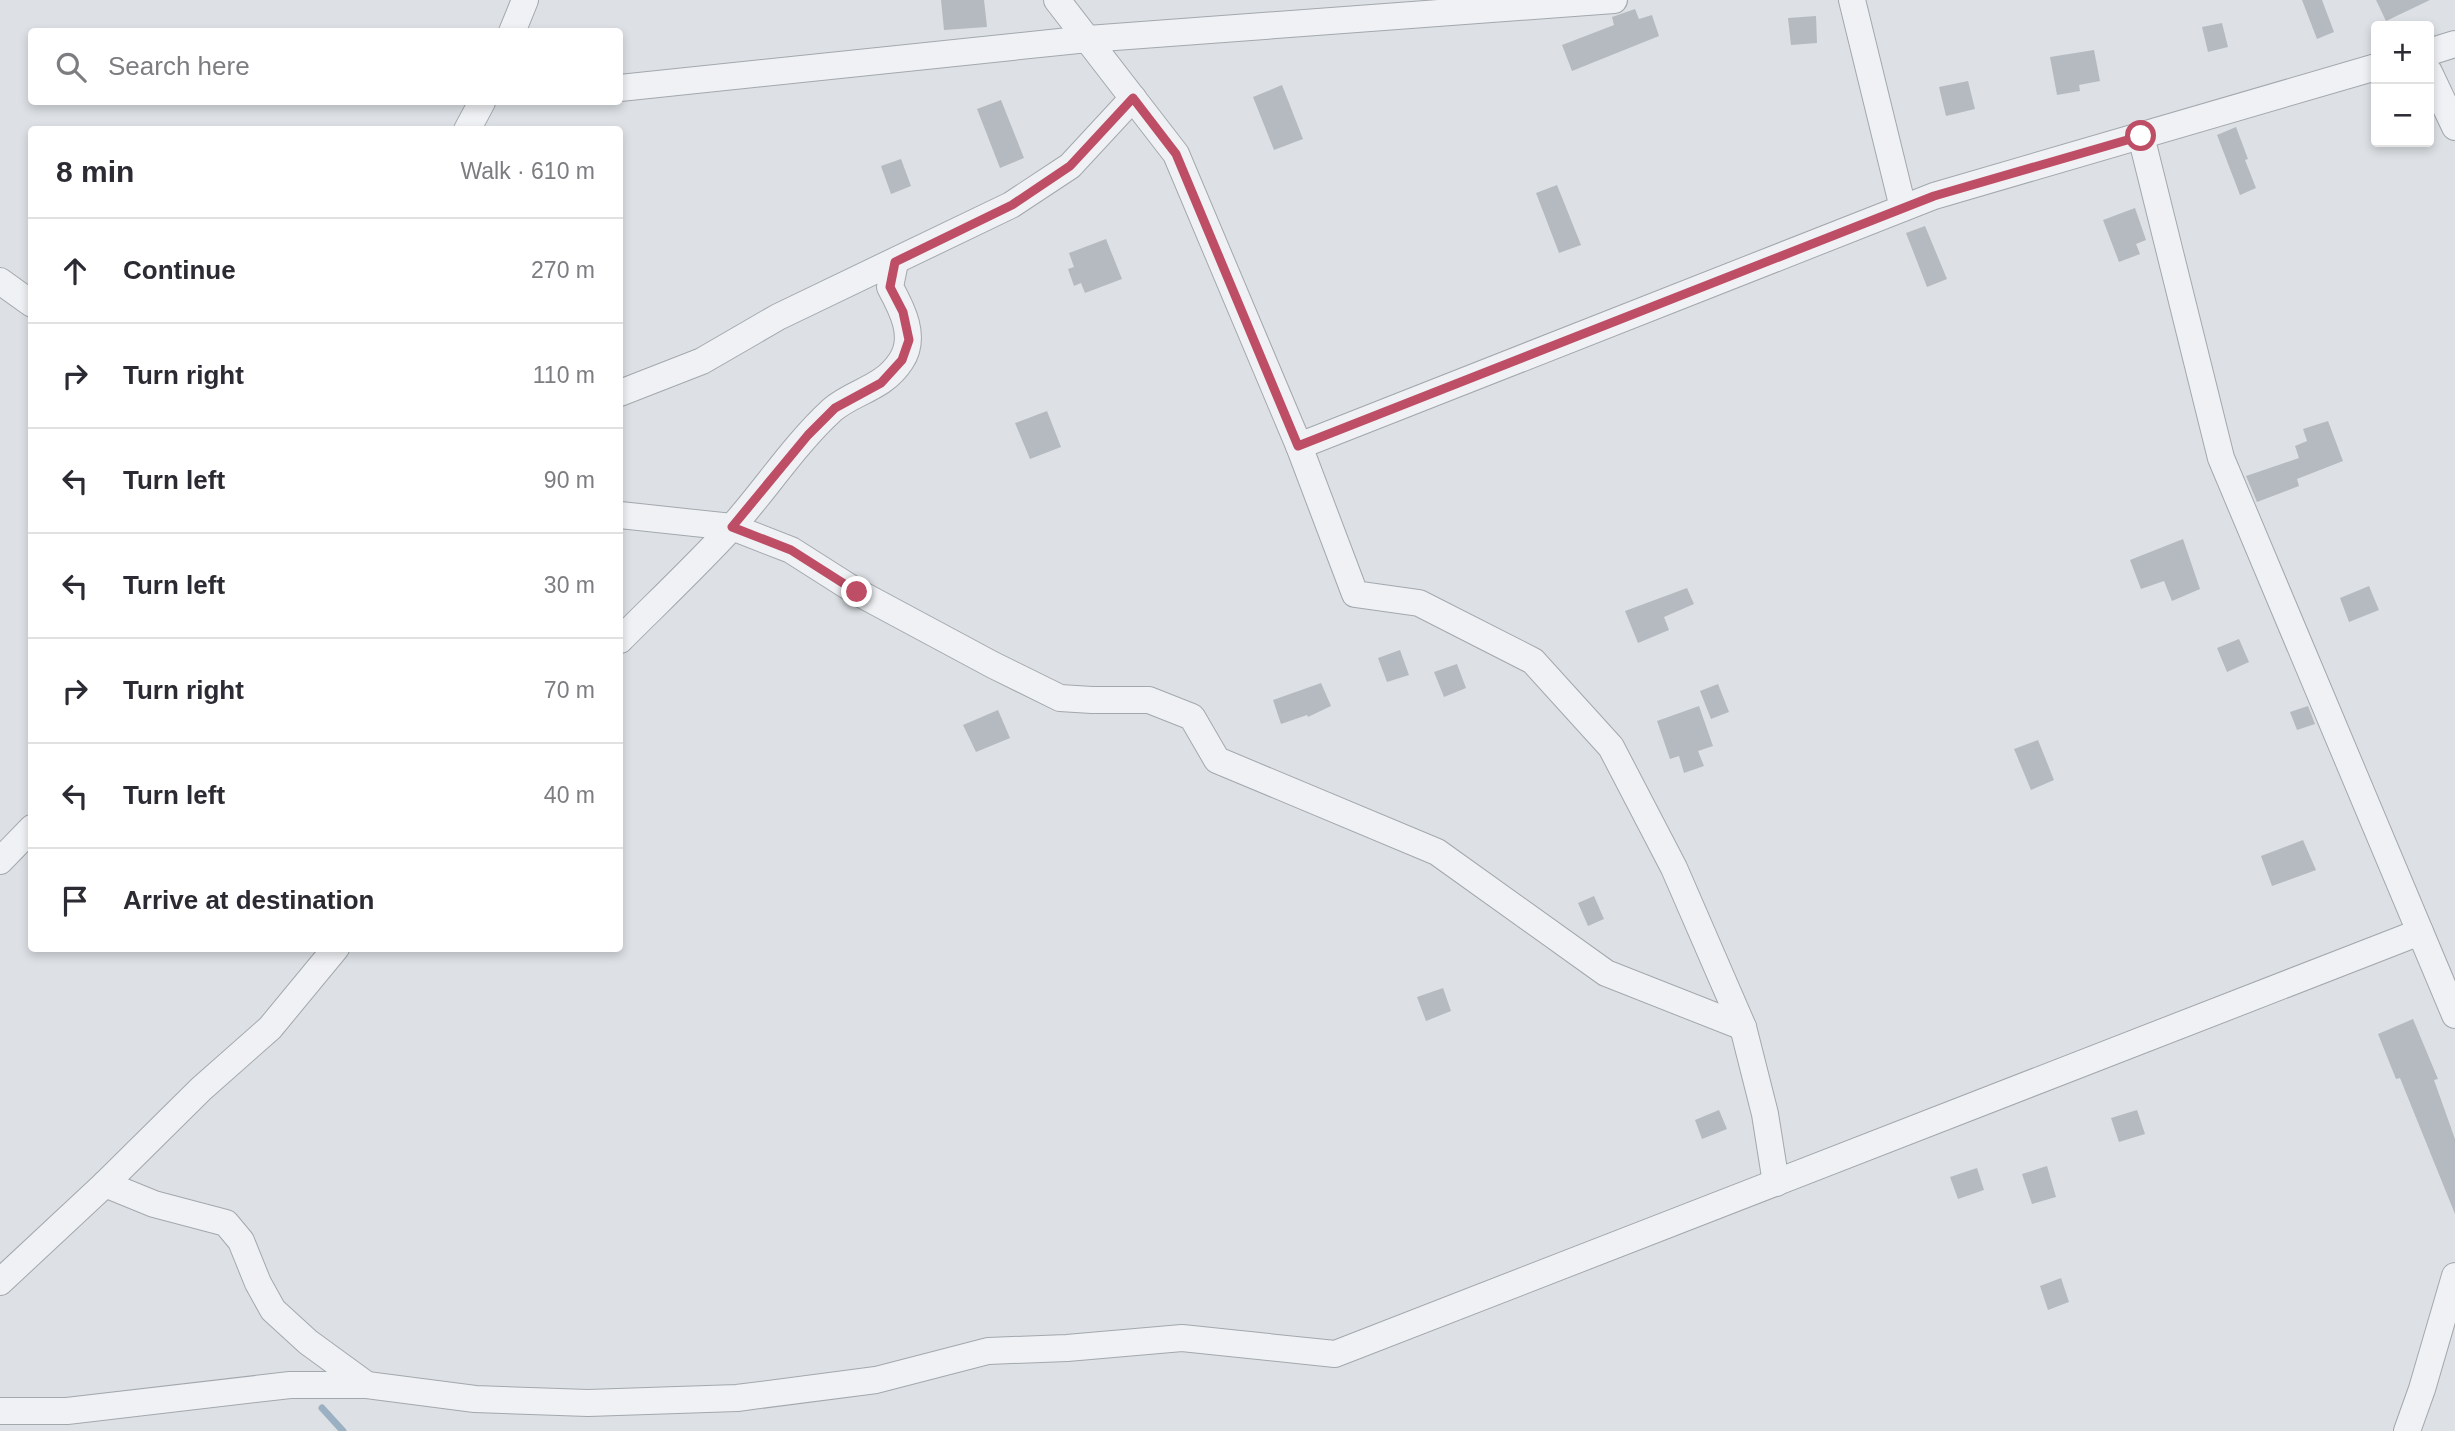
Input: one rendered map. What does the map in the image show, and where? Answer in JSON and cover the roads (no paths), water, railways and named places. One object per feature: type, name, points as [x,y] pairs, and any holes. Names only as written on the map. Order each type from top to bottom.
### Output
[{"type":"street","points":[[514,28],[525,0]]},
{"type":"street","points":[[1056,0],[1176,154],[1298,446],[1355,594],[1419,603],[1532,661],[1611,747],[1674,868],[1743,1027],[1765,1114],[1776,1183]]},
{"type":"street","points":[[623,88],[1088,39],[1614,0]]},
{"type":"street","points":[[1852,0],[1903,208]]},
{"type":"street","points":[[2434,50],[2455,44]]},
{"type":"street","points":[[1298,446],[1934,196],[2371,68]]},
{"type":"street","points":[[2434,83],[2455,127]]},
{"type":"street","points":[[623,392],[702,361],[778,317],[1012,205],[1070,166],[1133,98]]},
{"type":"street","points":[[470,126],[483,105]]},
{"type":"street","points":[[2141,136],[2221,458],[2455,1015]]},
{"type":"street","points":[[623,637],[732,527],[808,435],[835,408],[881,383],[902,360],[909,340],[903,312],[890,287],[895,262]]},
{"type":"street","points":[[0,281],[28,301]]},
{"type":"street","points":[[623,515],[732,527],[791,550],[857,592],[1060,698],[1149,700],[1192,717],[1217,760],[1437,852],[1606,973],[1743,1027]]},
{"type":"street","points":[[0,861],[28,832]]},
{"type":"street","points":[[0,1411],[67,1411],[290,1385],[367,1385],[475,1399],[589,1403],[737,1398],[876,1380],[988,1351],[1067,1348],[1182,1338],[1335,1354],[2420,932]]},
{"type":"street","points":[[0,1282],[105,1184],[201,1088],[270,1028],[333,952]]},
{"type":"street","points":[[105,1184],[166,1208],[226,1223],[241,1241],[258,1283],[273,1310],[308,1342],[367,1385]]},
{"type":"street","points":[[2407,1431],[2455,1276]]},
{"type":"waterway","points":[[322,1408],[343,1431]]}]
